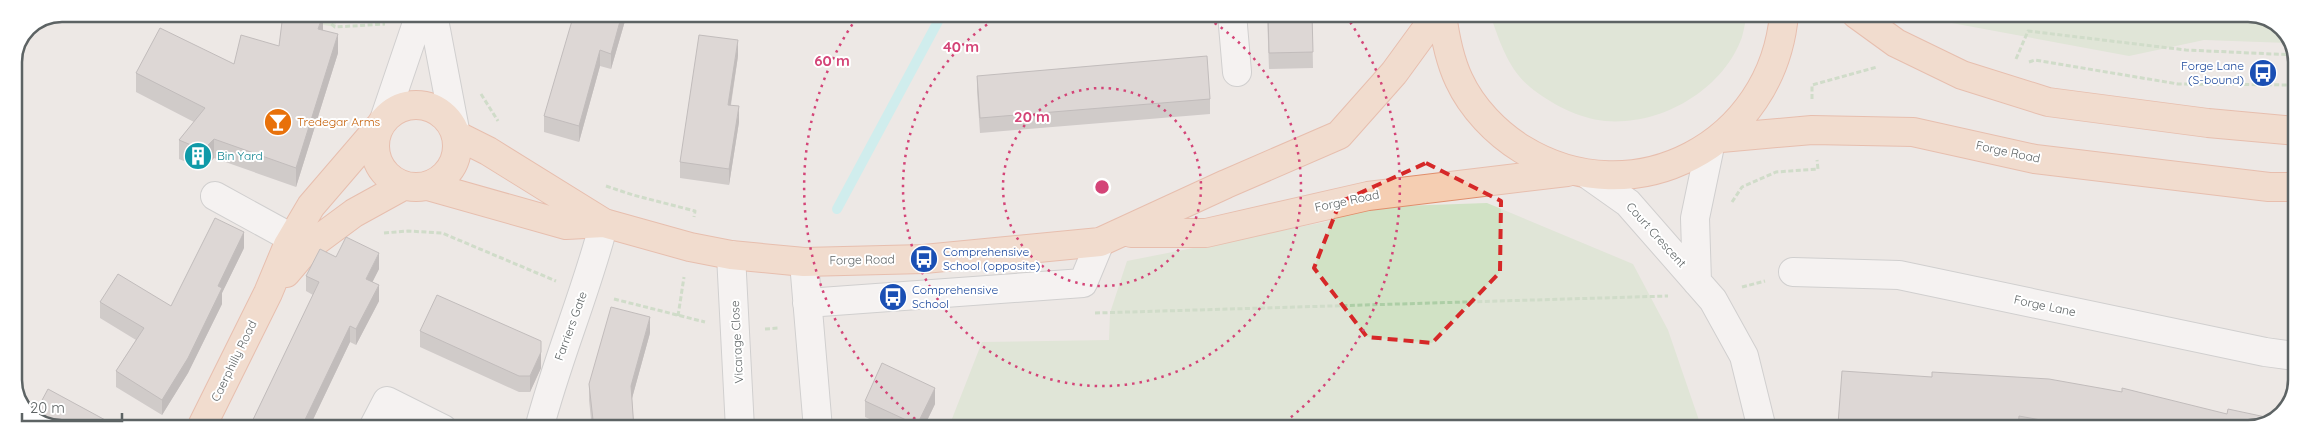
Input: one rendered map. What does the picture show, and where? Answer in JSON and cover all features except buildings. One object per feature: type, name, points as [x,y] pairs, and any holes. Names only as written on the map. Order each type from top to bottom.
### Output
[{"type":"main road","name":"Forge Road","points":[[1111,238],[1226,184],[1339,135],[1394,73],[1430,23]]},
{"type":"main road","points":[[1443,23],[1446,46],[1459,81],[1480,113],[1506,139],[1538,159],[1580,173],[1620,176],[1651,172],[1682,161],[1715,142],[1743,116],[1761,91],[1775,62],[1784,23]]},
{"type":"main road","points":[[1868,23],[1896,43],[1962,75],[2048,102],[2208,123],[2287,130]]},
{"type":"main road","name":"Caerphilly Road","points":[[205,420],[268,293],[300,243],[311,206],[381,123],[399,107],[414,104],[428,106],[441,112],[450,121],[456,135]]},
{"type":"main road","name":"Caerphilly Road","points":[[381,123],[374,149],[376,160],[390,179],[416,186]]},
{"type":"main road","name":"Forge Road","points":[[1715,142],[1812,130],[1913,132],[2035,159],[2269,187],[2287,187]]},
{"type":"main road","points":[[300,243],[354,214],[416,186],[442,178],[452,167],[458,150],[456,135]]},
{"type":"main road","name":"Forge Road","points":[[456,135],[488,150],[604,223],[690,247],[731,255],[804,262],[924,259],[1111,238],[1206,233],[1368,196],[1580,173]]},
{"type":"main road","name":"Forge Road","points":[[416,186],[566,225],[604,223]]},
{"type":"street","name":"Caerphilly Road","points":[[381,123],[417,23]]},
{"type":"street","points":[[435,23],[456,135]]},
{"type":"street","points":[[1233,23],[1237,72]]},
{"type":"street","name":"Court Crescent","points":[[1697,282],[1695,218],[1715,142]]},
{"type":"street","name":"Court Crescent","points":[[1580,173],[1628,203],[1713,300],[1744,356],[1760,420]]},
{"type":"street","points":[[215,196],[300,243]]},
{"type":"street","name":"Farriers Gate","points":[[541,420],[552,378],[586,284],[604,223]]},
{"type":"street","points":[[807,303],[1083,283],[1111,238]]},
{"type":"street","name":"Vicarage Close","points":[[731,255],[740,420]]},
{"type":"street","points":[[804,262],[817,420]]},
{"type":"street","name":"Forge Lane","points":[[1792,272],[1899,275],[2265,352],[2287,355]]},
{"type":"street","points":[[376,420],[387,401],[426,420]]},
{"type":"path","points":[[331,23],[335,26],[388,24]]},
{"type":"path","points":[[2012,66],[2028,31],[2186,50],[2287,55]]},
{"type":"path","points":[[2027,62],[2035,60],[2178,84],[2287,85]]},
{"type":"path","points":[[477,88],[498,122]]},
{"type":"path","points":[[605,185],[632,195],[695,211],[694,221]]},
{"type":"path","points":[[678,316],[686,268]]},
{"type":"highlighted area","points":[[1426,163],[1501,201],[1500,272],[1432,343],[1367,337],[1314,268],[1340,202]]},
{"type":"green space","points":[[313,23],[336,23],[335,27]]},
{"type":"green space","points":[[1493,23],[1745,23],[1742,37],[1733,56],[1705,88],[1687,101],[1668,111],[1626,121],[1605,121],[1585,117],[1547,99],[1522,80],[1510,63]]},
{"type":"green space","points":[[1952,23],[2253,23],[2268,28],[2278,36],[2282,43],[2204,40],[2129,56]]},
{"type":"green space","points":[[1487,203],[1633,264],[1668,330],[1699,420],[952,420],[982,342],[1109,340],[1110,313],[1127,261],[1325,222],[1373,207]]},
{"type":"waterway","points":[[837,209],[937,23]]},
{"type":"place","name":"Forge Lane (S-bound)","points":[[2263,73]]},
{"type":"place","name":"Tredegar Arms","points":[[278,122]]},
{"type":"place","name":"Bin Yard","points":[[198,156]]},
{"type":"place","name":"Comprehensive School (opposite)","points":[[924,259]]},
{"type":"place","name":"Comprehensive School","points":[[893,297]]}]
